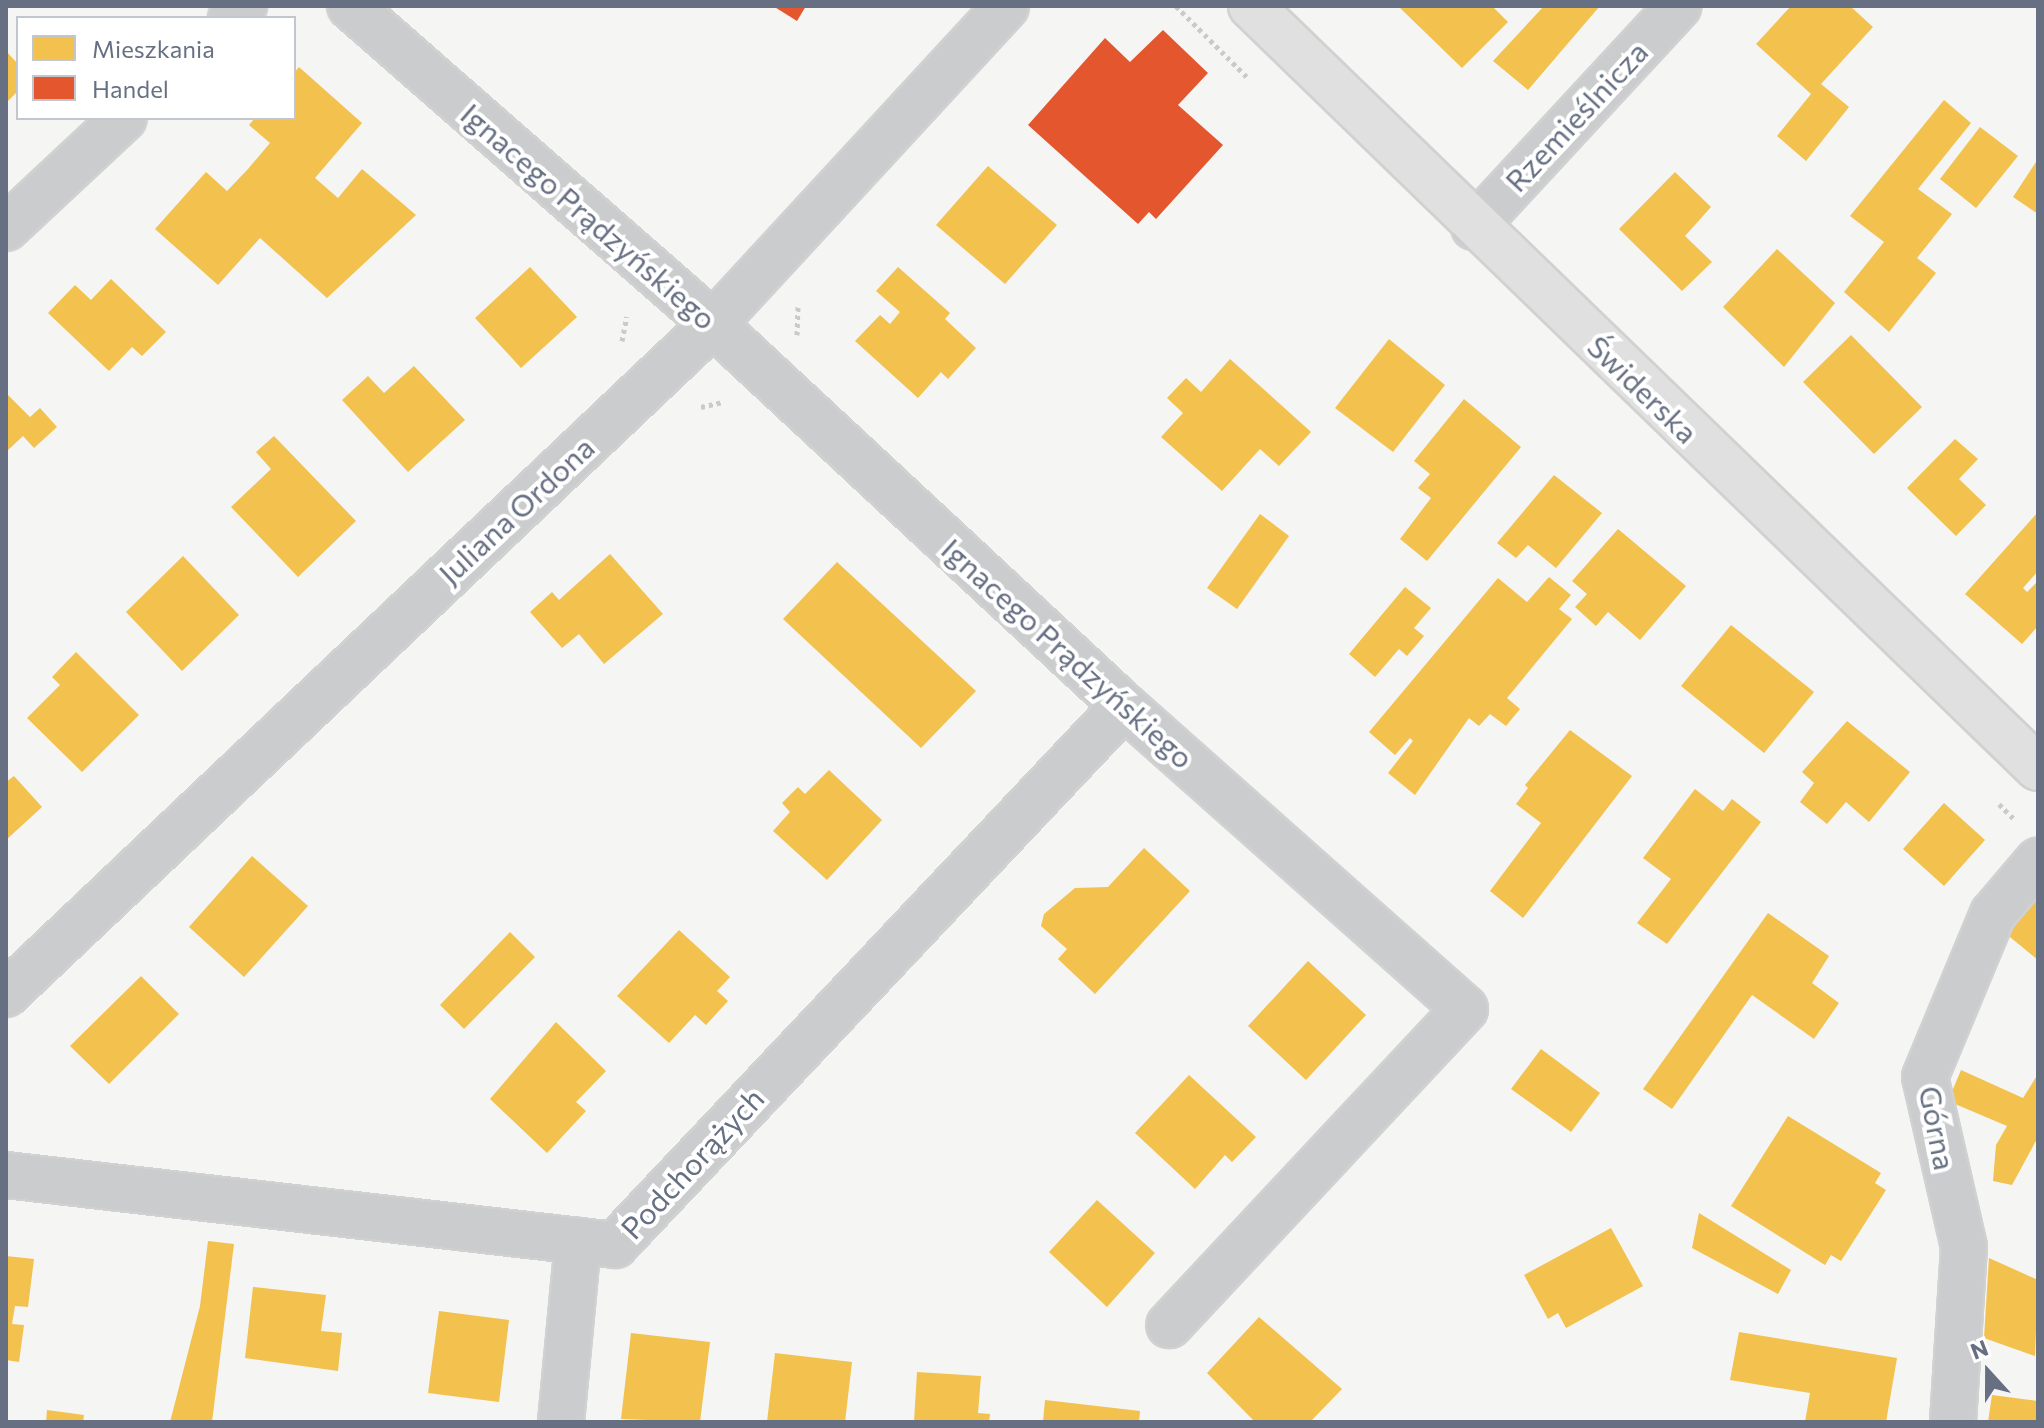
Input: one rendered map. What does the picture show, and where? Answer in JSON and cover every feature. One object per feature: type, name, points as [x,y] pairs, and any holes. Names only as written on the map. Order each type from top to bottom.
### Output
[{"type":"street","name":"Ignacego Prądzyńskiego","points":[[350,6],[713,324],[1124,706],[1465,1009],[1169,1325]]},
{"type":"street","name":"Juliana Ordona","points":[[6,994],[713,324],[1006,6]]},
{"type":"street","name":"Świderska","points":[[1251,6],[1474,227],[2038,768]]},
{"type":"street","name":"Rzemieślnicza","points":[[1474,227],[1679,6]]},
{"type":"street","points":[[6,228],[122,120]]},
{"type":"street","name":"Podchorążych","points":[[6,1175],[615,1245],[1124,706]]},
{"type":"street","name":"Górna","points":[[1953,1422],[1964,1247],[1925,1077],[1993,914],[2038,861]]},
{"type":"street","points":[[561,1422],[578,1241]]},
{"type":"building: Mieszkania","points":[[1398,6],[1492,6],[1508,22],[1462,68]]},
{"type":"building: Mieszkania","points":[[1544,6],[1607,6],[1599,7],[1528,90],[1493,61]]},
{"type":"building: Mieszkania","points":[[1791,6],[1850,6],[1873,27],[1821,84],[1849,107],[1806,161],[1777,136],[1811,94],[1756,44]]},
{"type":"building: Mieszkania","points":[[6,51],[16,62],[16,93],[6,103]]},
{"type":"building: Mieszkania","points":[[299,67],[362,123],[315,178],[338,198],[362,169],[416,215],[327,298],[260,238],[218,285],[155,229],[206,172],[227,191],[248,169],[270,143],[249,125],[253,120],[296,120],[296,71]]},
{"type":"building: Mieszkania","points":[[1944,100],[1971,123],[1918,189],[1952,214],[1917,258],[1936,273],[1889,332],[1844,292],[1884,242],[1850,216]]},
{"type":"building: Mieszkania","points":[[1980,127],[2018,156],[1976,208],[1940,179]]},
{"type":"building: Mieszkania","points":[[2038,159],[2038,214],[2013,197]]},
{"type":"building: Mieszkania","points":[[988,166],[1057,225],[1005,284],[936,225]]},
{"type":"building: Mieszkania","points":[[1675,172],[1711,207],[1685,236],[1712,262],[1682,291],[1619,229]]},
{"type":"building: Mieszkania","points":[[1777,249],[1835,303],[1784,367],[1723,307]]},
{"type":"building: Mieszkania","points":[[530,267],[577,317],[521,368],[475,318]]},
{"type":"building: Mieszkania","points":[[898,267],[950,313],[945,319],[976,348],[948,379],[941,372],[918,398],[855,341],[880,315],[890,324],[900,312],[876,291]]},
{"type":"building: Mieszkania","points":[[111,279],[166,332],[142,356],[132,347],[109,371],[48,313],[75,285],[91,300]]},
{"type":"building: Mieszkania","points":[[1851,335],[1922,407],[1874,454],[1803,382]]},
{"type":"building: Mieszkania","points":[[1389,339],[1445,385],[1393,452],[1335,408]]},
{"type":"building: Mieszkania","points":[[1230,359],[1311,432],[1279,466],[1260,449],[1222,491],[1161,437],[1183,413],[1167,398],[1186,378],[1201,392]]},
{"type":"building: Mieszkania","points":[[414,366],[465,420],[408,472],[342,400],[368,376],[384,393]]},
{"type":"building: Mieszkania","points":[[6,393],[30,417],[40,408],[57,427],[34,448],[23,436],[6,452]]},
{"type":"building: Mieszkania","points":[[1464,399],[1521,447],[1427,561],[1400,539],[1431,498],[1418,488],[1430,474],[1414,461]]},
{"type":"building: Mieszkania","points":[[274,436],[356,521],[298,577],[231,507],[271,469],[256,452]]},
{"type":"building: Mieszkania","points":[[1955,439],[1978,459],[1959,479],[1986,505],[1956,536],[1907,488]]},
{"type":"building: Mieszkania","points":[[1554,475],[1602,513],[1556,568],[1528,545],[1516,558],[1497,543]]},
{"type":"building: Mieszkania","points":[[2038,512],[2038,571],[2023,588],[2027,592],[2038,581],[2038,626],[2022,644],[1965,594]]},
{"type":"building: Mieszkania","points":[[1260,514],[1289,536],[1237,609],[1207,588]]},
{"type":"building: Mieszkania","points":[[1618,529],[1686,586],[1640,640],[1608,612],[1596,626],[1575,607],[1587,594],[1572,581]]},
{"type":"building: Mieszkania","points":[[610,554],[663,614],[604,664],[579,634],[562,648],[530,612],[552,592],[559,600]]},
{"type":"building: Mieszkania","points":[[183,556],[239,615],[182,671],[126,612]]},
{"type":"building: Mieszkania","points":[[837,562],[976,691],[921,748],[783,619]]},
{"type":"building: Mieszkania","points":[[1549,577],[1571,595],[1559,609],[1572,619],[1507,698],[1520,709],[1506,726],[1490,714],[1479,726],[1469,718],[1415,795],[1388,773],[1413,741],[1410,738],[1395,755],[1369,732],[1498,578],[1527,602]]},
{"type":"building: Mieszkania","points":[[1405,587],[1431,608],[1414,628],[1424,636],[1407,656],[1399,649],[1375,677],[1349,654]]},
{"type":"building: Mieszkania","points":[[1731,625],[1814,692],[1764,753],[1681,686]]},
{"type":"building: Mieszkania","points":[[76,652],[139,715],[82,772],[27,718],[60,685],[52,677]]},
{"type":"building: Mieszkania","points":[[1847,721],[1910,772],[1869,822],[1846,802],[1827,824],[1800,802],[1814,783],[1802,772]]},
{"type":"building: Mieszkania","points":[[1570,730],[1632,776],[1523,918],[1490,891],[1541,823],[1516,804],[1528,788],[1525,785]]},
{"type":"building: Mieszkania","points":[[829,770],[882,820],[827,880],[773,831],[790,812],[782,803],[798,787],[805,794]]},
{"type":"building: Mieszkania","points":[[14,776],[42,807],[6,840],[6,782]]},
{"type":"building: Mieszkania","points":[[1695,789],[1723,811],[1732,799],[1761,822],[1667,944],[1637,923],[1671,879],[1643,858]]},
{"type":"building: Mieszkania","points":[[1944,803],[1985,840],[1944,886],[1903,849]]},
{"type":"building: Mieszkania","points":[[1144,848],[1190,891],[1095,994],[1058,959],[1067,949],[1041,926],[1044,914],[1075,888],[1108,887]]},
{"type":"building: Mieszkania","points":[[252,856],[308,906],[244,977],[189,927]]},
{"type":"building: Mieszkania","points":[[2038,878],[2038,960],[1999,928]]},
{"type":"building: Mieszkania","points":[[1768,913],[1829,956],[1812,983],[1839,1003],[1814,1039],[1752,995],[1672,1109],[1643,1089]]},
{"type":"building: Mieszkania","points":[[679,930],[730,977],[717,991],[728,1001],[706,1025],[695,1015],[669,1043],[617,996]]},
{"type":"building: Mieszkania","points":[[510,932],[535,957],[464,1029],[440,1005]]},
{"type":"building: Mieszkania","points":[[1308,961],[1366,1015],[1306,1080],[1248,1026]]},
{"type":"building: Mieszkania","points":[[141,976],[179,1014],[109,1084],[70,1046]]},
{"type":"building: Mieszkania","points":[[556,1022],[606,1071],[576,1102],[586,1111],[547,1153],[490,1099]]},
{"type":"building: Mieszkania","points":[[1541,1049],[1600,1093],[1571,1132],[1511,1089]]},
{"type":"building: Mieszkania","points":[[1961,1070],[2023,1098],[2038,1074],[2038,1137],[2012,1185],[1993,1181],[1996,1145],[2007,1126],[1948,1101]]},
{"type":"building: Mieszkania","points":[[1189,1075],[1256,1137],[1232,1162],[1225,1155],[1195,1189],[1135,1133]]},
{"type":"building: Mieszkania","points":[[1788,1116],[1881,1173],[1875,1183],[1886,1190],[1841,1261],[1831,1255],[1825,1265],[1731,1206]]},
{"type":"building: Mieszkania","points":[[1097,1200],[1155,1253],[1107,1307],[1049,1252]]},
{"type":"building: Mieszkania","points":[[1699,1213],[1791,1270],[1778,1294],[1692,1248]]},
{"type":"building: Mieszkania","points":[[1611,1228],[1643,1286],[1566,1328],[1558,1313],[1548,1319],[1524,1275]]},
{"type":"building: Mieszkania","points":[[208,1241],[234,1244],[212,1422],[170,1422],[200,1306]]},
{"type":"building: Mieszkania","points":[[6,1256],[34,1259],[28,1307],[15,1306],[12,1324],[24,1325],[19,1362],[6,1360]]},
{"type":"building: Mieszkania","points":[[1989,1258],[2038,1280],[2035,1356],[1984,1338]]},
{"type":"building: Mieszkania","points":[[253,1287],[326,1295],[321,1331],[342,1333],[338,1371],[245,1358]]},
{"type":"building: Mieszkania","points":[[439,1311],[509,1320],[499,1402],[428,1393]]},
{"type":"building: Mieszkania","points":[[1259,1317],[1342,1389],[1310,1422],[1255,1422],[1207,1373]]},
{"type":"building: Mieszkania","points":[[1739,1332],[1897,1358],[1886,1422],[1805,1422],[1810,1393],[1730,1380]]},
{"type":"building: Mieszkania","points":[[631,1333],[710,1342],[700,1422],[621,1419]]},
{"type":"building: Mieszkania","points":[[775,1353],[852,1362],[845,1422],[767,1422]]},
{"type":"building: Mieszkania","points":[[917,1372],[981,1376],[978,1413],[990,1414],[989,1422],[914,1422]]},
{"type":"building: Mieszkania","points":[[1992,1395],[2038,1401],[2038,1422],[1988,1422]]},
{"type":"building: Mieszkania","points":[[1045,1400],[1140,1411],[1139,1422],[1043,1422]]},
{"type":"building: Mieszkania","points":[[47,1410],[84,1415],[83,1422],[46,1422]]},
{"type":"building: Handel","points":[[773,6],[806,6],[797,21]]},
{"type":"building: Handel","points":[[1163,30],[1208,73],[1178,105],[1223,145],[1156,219],[1149,212],[1138,224],[1028,125],[1105,38],[1130,62]]}]
